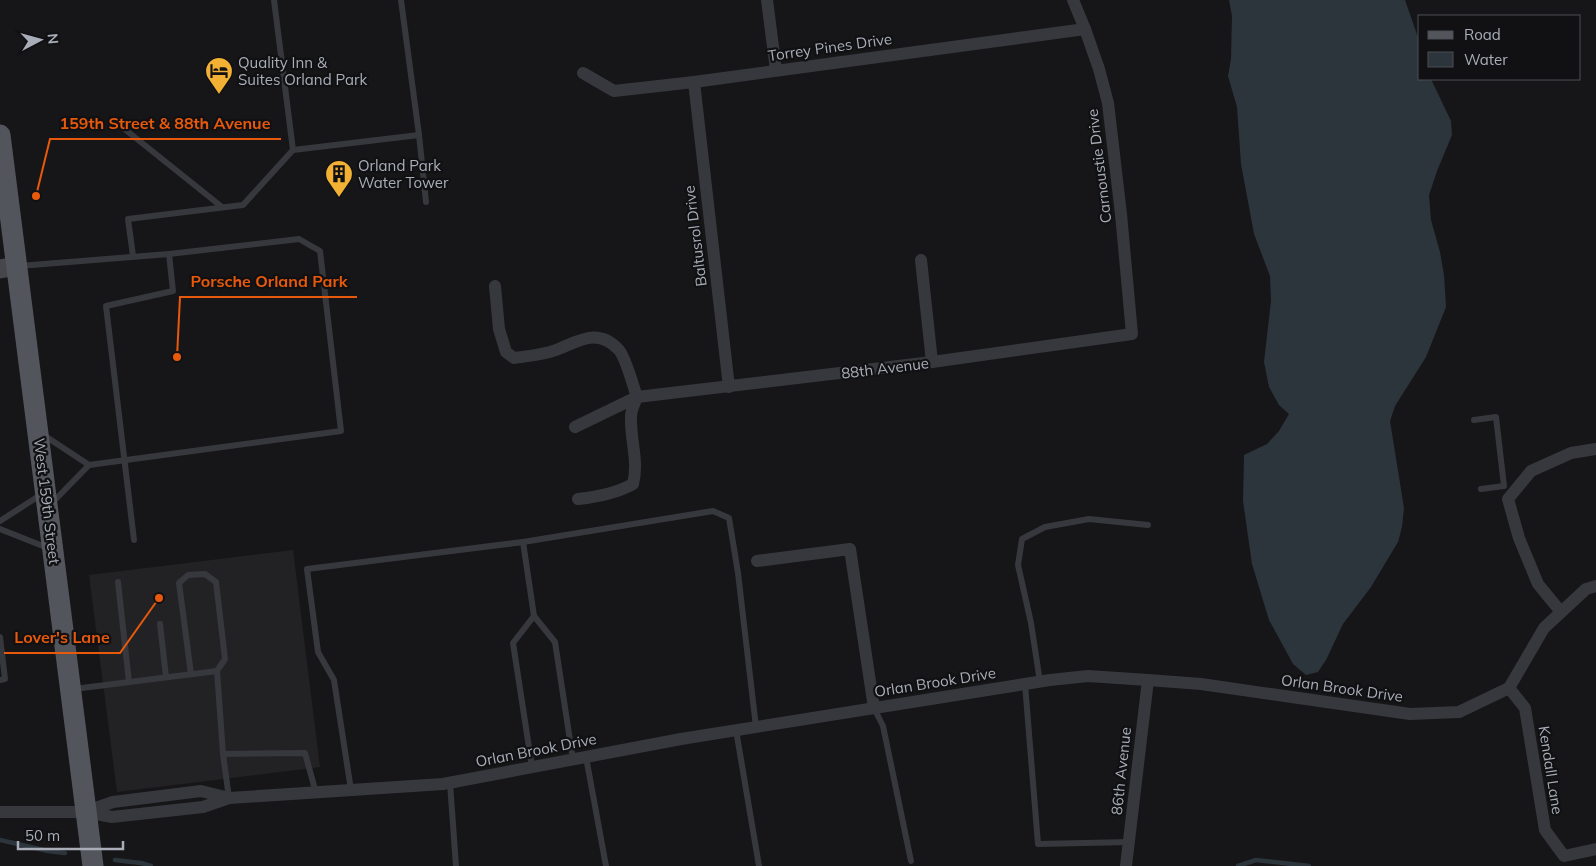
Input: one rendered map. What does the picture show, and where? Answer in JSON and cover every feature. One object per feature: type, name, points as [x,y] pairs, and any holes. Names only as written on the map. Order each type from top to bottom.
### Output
[{"type":"main road","name":"West 159th Street","points":[[0,135],[8,268],[38,431],[93,866]]},
{"type":"street","points":[[767,0],[776,70]]},
{"type":"street","name":"Carnoustie Drive","points":[[1073,0],[1085,29],[1108,103],[1132,334]]},
{"type":"street","name":"Torrey Pines Drive","points":[[582,73],[614,91],[694,82],[1085,29]]},
{"type":"street","name":"Baltusrol Drive","points":[[694,82],[729,387]]},
{"type":"street","points":[[921,260],[932,362]]},
{"type":"street","points":[[495,286],[499,329],[506,352],[514,358],[555,351],[571,342],[586,338],[605,339],[620,352],[637,397],[631,414],[636,470],[633,484],[616,492],[592,498],[578,499]]},
{"type":"street","name":"88th Avenue","points":[[575,427],[637,397],[932,362],[1132,334]]},
{"type":"street","points":[[1561,612],[1538,584],[1519,538],[1508,499],[1508,490],[1531,471],[1571,453],[1596,449]]},
{"type":"street","points":[[757,561],[850,550],[874,708]]},
{"type":"street","points":[[1509,688],[1544,628],[1586,589],[1596,586]]},
{"type":"street","name":"Orlan Brook Drive","points":[[0,812],[86,812],[113,802],[201,792],[229,798],[450,783],[681,739],[1025,684],[1088,676],[1201,684],[1410,714],[1459,712],[1509,688]]},
{"type":"street","name":"86th Avenue","points":[[1126,866],[1148,680]]},
{"type":"street","name":"Kendall Lane","points":[[1509,688],[1525,708],[1544,830],[1564,856],[1596,849]]},
{"type":"lane","points":[[274,0],[293,150]]},
{"type":"lane","points":[[402,0],[426,202]]},
{"type":"lane","points":[[117,123],[222,207]]},
{"type":"lane","points":[[133,256],[128,219],[243,205],[293,150],[419,135]]},
{"type":"lane","points":[[0,522],[47,500],[89,465],[342,431],[320,251],[299,239],[169,254],[8,268]]},
{"type":"lane","points":[[134,540],[106,306],[173,291],[169,254]]},
{"type":"lane","points":[[1474,420],[1496,418],[1508,490],[1481,489]]},
{"type":"lane","points":[[38,431],[89,465]]},
{"type":"lane","points":[[351,790],[334,680],[318,652],[307,569],[523,542],[713,511],[729,518],[738,573],[756,727]]},
{"type":"lane","points":[[1040,682],[1031,623],[1018,565],[1022,539],[1045,527],[1089,519],[1148,524]]},
{"type":"lane","points":[[0,530],[53,550]]},
{"type":"lane","points":[[523,542],[534,616],[555,642],[573,760]]},
{"type":"lane","points":[[191,674],[179,583],[188,575],[205,574],[216,582],[225,659],[217,671],[223,754],[229,798]]},
{"type":"lane","points":[[118,582],[129,682]]},
{"type":"lane","points":[[532,768],[512,643],[534,616]]},
{"type":"lane","points":[[160,624],[166,677]]},
{"type":"lane","points":[[0,637],[5,679],[0,680]]},
{"type":"lane","points":[[71,689],[217,671]]},
{"type":"lane","points":[[1025,684],[1038,844],[1130,842]]},
{"type":"lane","points":[[874,708],[883,726],[911,861]]},
{"type":"lane","points":[[736,730],[759,866]]},
{"type":"lane","points":[[223,754],[305,752],[316,793]]},
{"type":"lane","points":[[586,757],[606,866]]},
{"type":"lane","points":[[450,783],[456,866]]},
{"type":"shaded area","points":[[293,550],[320,767],[117,792],[89,575]]},
{"type":"water","points":[[1229,0],[1405,0],[1418,37],[1418,80],[1431,80],[1451,121],[1452,135],[1429,195],[1431,220],[1444,275],[1446,307],[1426,357],[1395,406],[1390,421],[1404,508],[1402,527],[1398,542],[1371,587],[1343,624],[1326,660],[1318,672],[1306,675],[1293,664],[1269,620],[1252,564],[1243,501],[1244,455],[1267,444],[1279,431],[1289,414],[1279,405],[1269,387],[1264,362],[1271,301],[1270,276],[1254,234],[1241,164],[1237,107],[1228,76],[1231,59],[1232,16]]},
{"type":"waterway","points":[[0,840],[65,853]]},
{"type":"waterway","points":[[115,860],[151,866]]},
{"type":"waterway","points":[[1238,866],[1256,860],[1309,866]]},
{"type":"place","name":"Quality Inn & Suites Orland Park","points":[[219,95]]},
{"type":"place","name":"159th Street & 88th Avenue","points":[[36,196]]},
{"type":"place","name":"Orland Park Water Tower","points":[[339,198]]},
{"type":"place","name":"Porsche Orland Park","points":[[177,357]]},
{"type":"place","name":"Lover's Lane","points":[[159,598]]}]
